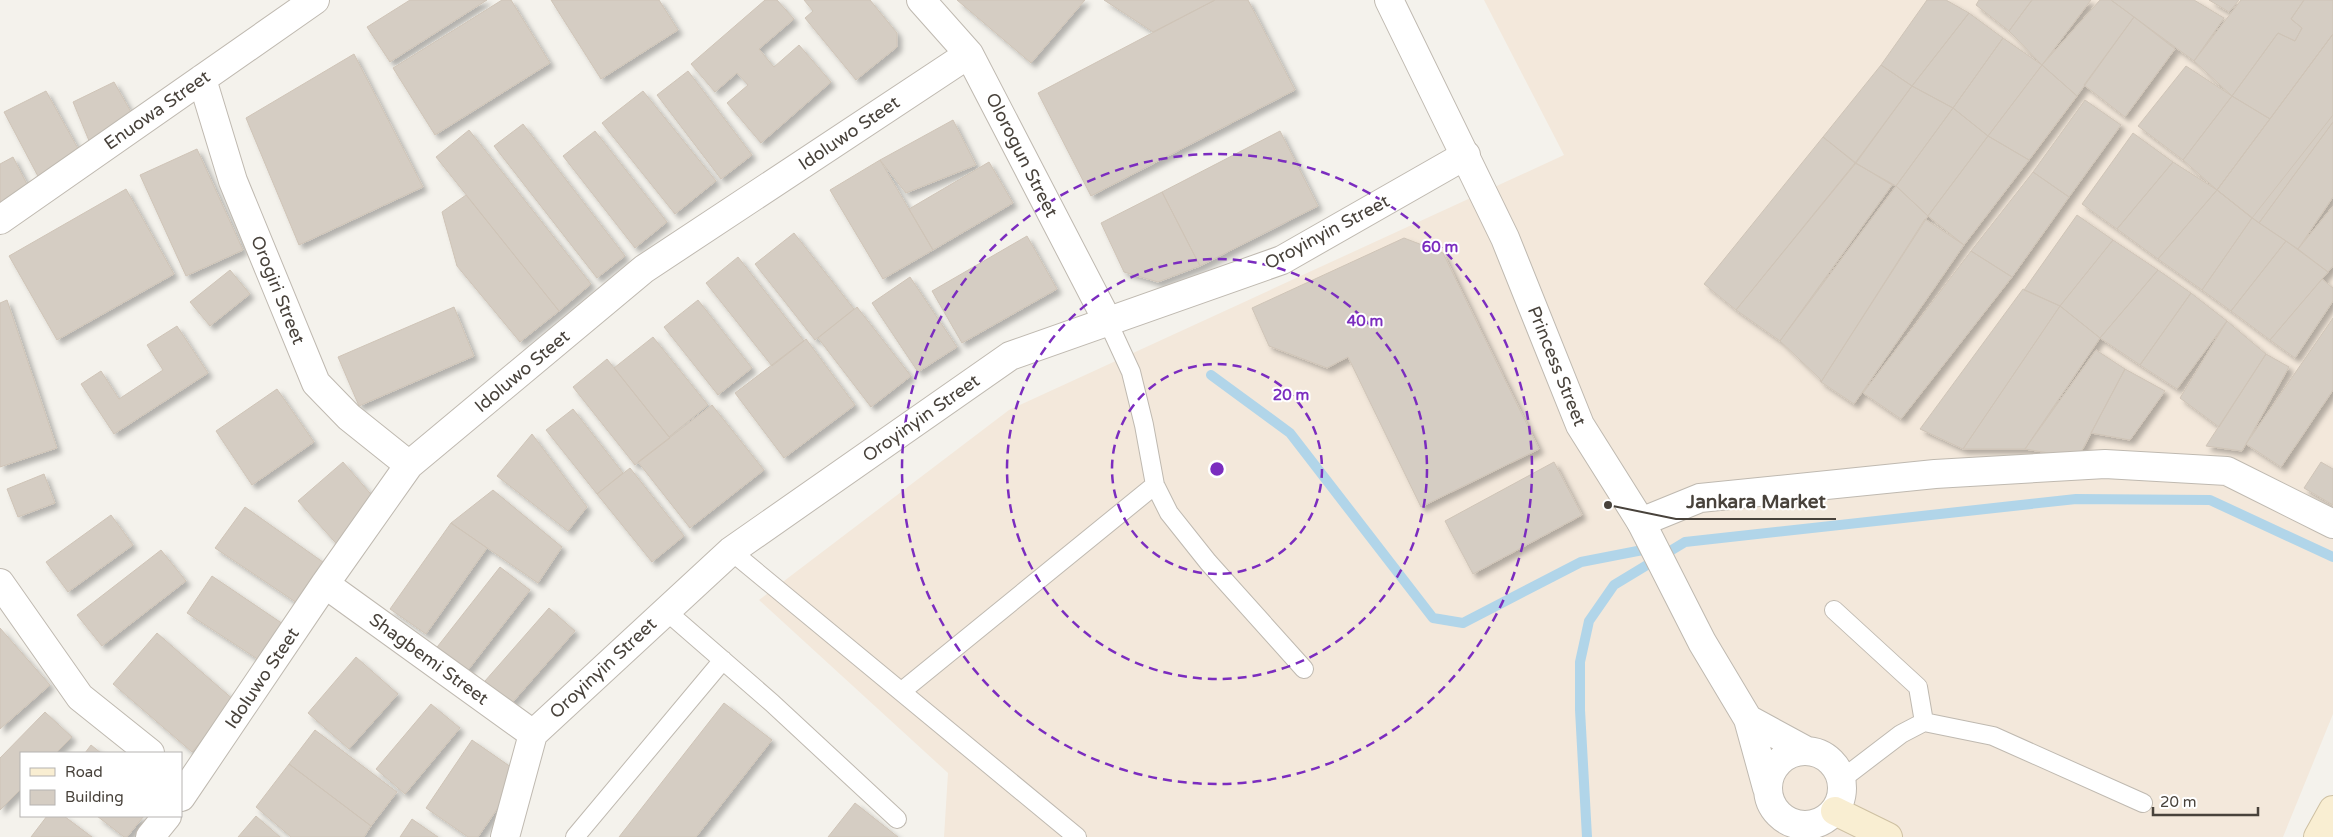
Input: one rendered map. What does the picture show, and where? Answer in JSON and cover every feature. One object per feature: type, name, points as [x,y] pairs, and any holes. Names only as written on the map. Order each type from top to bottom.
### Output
[{"type":"main road","points":[[2318,837],[2333,810]]},
{"type":"main road","points":[[1835,811],[1888,837]]},
{"type":"street","name":"Enuowa Street","points":[[0,220],[315,0]]},
{"type":"street","name":"Olorogun Street","points":[[921,0],[969,54],[1108,320]]},
{"type":"street","name":"Princess Street","points":[[1389,0],[1505,238],[1580,425],[1641,522],[1702,642],[1748,719],[1767,788]]},
{"type":"street","name":"Idoluwo Steet","points":[[184,787],[409,465],[644,269],[969,54]]},
{"type":"street","name":"Orogiri Street","points":[[202,79],[233,181],[316,383],[349,417],[409,465]]},
{"type":"street","name":"Oroyinyin Street","points":[[533,734],[731,550],[1010,356],[1282,260],[1466,155]]},
{"type":"street","points":[[1641,522],[1700,498],[1934,474],[2105,464],[2227,471],[2333,524]]},
{"type":"street","points":[[0,583],[80,697],[149,752]]},
{"type":"street","name":"Shagbemi Street","points":[[325,584],[533,734]]},
{"type":"street","points":[[1748,719],[1806,750],[1822,754],[1834,764],[1842,779],[1842,796],[1835,811],[1806,832],[1784,820],[1772,807],[1767,788],[1772,769],[1787,755],[1806,750]]},
{"type":"street","points":[[504,837],[533,734]]},
{"type":"street","points":[[150,837],[166,817]]},
{"type":"lane","points":[[1108,320],[1131,372],[1148,443],[1155,485],[1169,513],[1208,562],[1304,670]]},
{"type":"lane","points":[[902,691],[1155,485]]},
{"type":"lane","points":[[731,550],[1077,837]]},
{"type":"lane","points":[[665,610],[723,660],[898,819]]},
{"type":"lane","points":[[1834,610],[1918,687],[1924,722]]},
{"type":"lane","points":[[575,837],[723,660]]},
{"type":"lane","points":[[1842,779],[1901,734],[1924,722],[1993,736],[2142,803]]},
{"type":"shaded area","points":[[1484,0],[2333,0],[2333,714],[2283,837],[944,837],[948,773],[759,600],[1009,410],[1564,155]]},
{"type":"building","points":[[410,0],[487,0],[390,62],[367,27]]},
{"type":"building","points":[[502,0],[511,0],[550,63],[435,135],[393,68]]},
{"type":"building","points":[[551,0],[659,0],[678,30],[601,79]]},
{"type":"building","points":[[765,0],[777,0],[794,19],[759,49],[774,67],[799,45],[831,82],[761,143],[727,103],[748,85],[737,73],[715,92],[691,64]]},
{"type":"building","points":[[804,0],[870,0],[897,33],[897,47],[856,80],[805,18],[813,11]]},
{"type":"building","points":[[957,0],[1085,0],[1031,63]]},
{"type":"building","points":[[1104,0],[1215,0],[1153,32]]},
{"type":"building","points":[[1215,0],[1248,0],[1295,90],[1091,196],[1038,93]]},
{"type":"building","points":[[1927,0],[1946,0],[1969,13],[1912,86],[1881,65]]},
{"type":"building","points":[[1979,0],[2032,0],[2009,31],[1976,5]]},
{"type":"building","points":[[2032,0],[2091,0],[2042,65],[2009,31]]},
{"type":"building","points":[[2100,0],[2111,0],[2134,17],[2077,96],[2042,65]]},
{"type":"building","points":[[2111,0],[2194,0],[2224,18],[2194,61]]},
{"type":"building","points":[[2209,0],[2239,0],[2229,12]]},
{"type":"building","points":[[2241,0],[2304,0],[2291,19],[2302,28],[2295,41],[2278,33],[2232,96],[2194,61]]},
{"type":"building","points":[[2304,0],[2333,0],[2333,34],[2270,119],[2232,96],[2278,33],[2295,41],[2302,28],[2291,19]]},
{"type":"building","points":[[1969,13],[2003,38],[1953,108],[1912,86]]},
{"type":"building","points":[[2134,17],[2175,49],[2125,117],[2084,85]]},
{"type":"building","points":[[2333,34],[2333,115],[2252,218],[2217,190]]},
{"type":"building","points":[[2333,34],[2333,122],[2259,223],[2217,190]]},
{"type":"building","points":[[2003,38],[2042,65],[1988,136],[1953,108]]},
{"type":"building","points":[[354,54],[423,187],[299,245],[246,118]]},
{"type":"building","points":[[1881,65],[1912,86],[1856,163],[1823,137]]},
{"type":"building","points":[[2042,65],[2077,96],[2029,160],[1988,136]]},
{"type":"building","points":[[2186,66],[2232,96],[2183,160],[2138,126]]},
{"type":"building","points":[[688,71],[752,155],[721,179],[657,95]]},
{"type":"building","points":[[114,82],[135,119],[92,148],[73,102]]},
{"type":"building","points":[[1912,86],[1953,108],[1896,186],[1855,163]]},
{"type":"building","points":[[46,91],[81,154],[41,182],[4,112]]},
{"type":"building","points":[[643,91],[716,181],[675,214],[602,123]]},
{"type":"building","points":[[2232,96],[2270,119],[2217,190],[2183,160]]},
{"type":"building","points":[[2085,100],[2121,125],[2069,197],[2033,172]]},
{"type":"building","points":[[1953,108],[1988,136],[1928,216],[1896,186]]},
{"type":"building","points":[[953,120],[976,165],[906,193],[880,160]]},
{"type":"building","points":[[2333,122],[2333,197],[2298,249],[2259,223]]},
{"type":"building","points":[[523,124],[625,256],[597,278],[494,146]]},
{"type":"building","points":[[469,130],[591,284],[559,311],[436,157]]},
{"type":"building","points":[[595,131],[667,222],[635,248],[563,156]]},
{"type":"building","points":[[1280,131],[1318,206],[1200,266],[1162,192]]},
{"type":"building","points":[[2133,133],[2173,162],[2117,229],[2082,204]]},
{"type":"building","points":[[1988,136],[2029,160],[1964,245],[1928,216]]},
{"type":"building","points":[[1823,137],[1855,163],[1736,310],[1704,284]]},
{"type":"building","points":[[197,149],[243,250],[186,276],[140,175]]},
{"type":"building","points":[[13,157],[31,192],[0,208],[0,164]]},
{"type":"building","points":[[880,160],[933,250],[883,279],[830,190]]},
{"type":"building","points":[[989,162],[1013,203],[933,250],[909,209]]},
{"type":"building","points":[[2173,162],[2217,190],[2158,259],[2117,229]]},
{"type":"building","points":[[1856,163],[1892,185],[1780,341],[1736,310]]},
{"type":"building","points":[[2033,172],[2069,197],[2012,277],[1971,251]]},
{"type":"building","points":[[1896,186],[1928,216],[1821,382],[1780,341]]},
{"type":"building","points":[[126,189],[174,274],[57,340],[9,256]]},
{"type":"building","points":[[2217,190],[2252,218],[2202,290],[2158,259]]},
{"type":"building","points":[[1162,192],[1200,266],[1158,282],[1124,272],[1101,223]]},
{"type":"building","points":[[466,195],[559,311],[520,342],[457,266],[442,212]]},
{"type":"building","points":[[2333,206],[2333,266],[2328,272],[2298,249]]},
{"type":"building","points":[[2077,215],[2113,240],[2060,306],[2024,290]]},
{"type":"building","points":[[2252,218],[2286,241],[2231,311],[2202,290]]},
{"type":"building","points":[[1925,219],[1964,245],[1854,404],[1821,382]]},
{"type":"building","points":[[794,233],[854,309],[815,340],[755,264]]},
{"type":"building","points":[[1027,236],[1057,289],[962,343],[932,291]]},
{"type":"building","points":[[1404,238],[1443,253],[1539,449],[1421,507],[1348,357],[1327,368],[1269,346],[1252,308]]},
{"type":"building","points":[[2113,240],[2158,270],[2100,338],[2060,306]]},
{"type":"building","points":[[2286,241],[2328,272],[2270,340],[2231,311]]},
{"type":"building","points":[[1971,251],[2012,277],[1901,419],[1863,393]]},
{"type":"building","points":[[738,257],[804,341],[772,366],[706,283]]},
{"type":"building","points":[[230,270],[250,294],[210,326],[190,302]]},
{"type":"building","points":[[2158,270],[2191,293],[2140,365],[2100,338]]},
{"type":"building","points":[[910,277],[957,347],[918,372],[872,303]]},
{"type":"building","points":[[2322,279],[2333,288],[2333,301],[2295,358],[2270,340]]},
{"type":"building","points":[[2023,289],[2060,306],[1963,449],[1920,429]]},
{"type":"building","points":[[2191,293],[2227,321],[2177,389],[2140,365]]},
{"type":"building","points":[[7,300],[57,448],[0,467],[0,303]]},
{"type":"building","points":[[698,300],[752,368],[718,395],[664,327]]},
{"type":"building","points":[[2060,306],[2100,338],[2025,449],[1963,449]]},
{"type":"building","points":[[454,307],[474,356],[359,406],[338,357]]},
{"type":"building","points":[[857,307],[911,376],[871,407],[818,338]]},
{"type":"building","points":[[2333,318],[2333,390],[2281,467],[2246,444]]},
{"type":"building","points":[[2227,321],[2266,354],[2219,427],[2180,398]]},
{"type":"building","points":[[177,326],[208,373],[114,434],[81,384],[101,371],[119,399],[163,370],[147,345]]},
{"type":"building","points":[[653,337],[708,405],[669,437],[614,368]]},
{"type":"building","points":[[806,339],[855,405],[784,458],[735,393]]},
{"type":"building","points":[[2096,350],[2125,369],[2078,458],[2025,449]]},
{"type":"building","points":[[2266,354],[2289,367],[2242,451],[2206,446]]},
{"type":"building","points":[[607,359],[670,438],[635,465],[573,387]]},
{"type":"building","points":[[2125,369],[2165,391],[2130,440],[2091,433]]},
{"type":"building","points":[[277,389],[314,442],[252,485],[216,431]]},
{"type":"building","points":[[712,405],[764,470],[690,528],[638,462]]},
{"type":"building","points":[[573,409],[623,473],[597,494],[546,430]]},
{"type":"building","points":[[532,434],[587,507],[568,531],[497,476]]},
{"type":"building","points":[[343,462],[376,500],[342,550],[298,501]]},
{"type":"building","points":[[1554,462],[1582,515],[1473,574],[1445,521]]},
{"type":"building","points":[[2321,462],[2333,469],[2333,505],[2304,488]]},
{"type":"building","points":[[630,468],[684,536],[652,562],[597,494]]},
{"type":"building","points":[[44,474],[55,503],[18,517],[7,489]]},
{"type":"building","points":[[493,490],[562,547],[538,583],[451,523]]},
{"type":"building","points":[[245,507],[330,567],[303,607],[215,548]]},
{"type":"building","points":[[111,515],[133,545],[68,592],[46,562]]},
{"type":"building","points":[[451,523],[487,548],[426,634],[390,609]]},
{"type":"building","points":[[161,550],[186,581],[102,646],[77,615]]},
{"type":"building","points":[[500,567],[530,590],[465,674],[434,651]]},
{"type":"building","points":[[212,576],[286,626],[262,662],[187,613]]},
{"type":"building","points":[[549,608],[575,631],[511,704],[485,681]]},
{"type":"building","points":[[0,628],[50,685],[0,729]]},
{"type":"building","points":[[157,633],[235,701],[192,752],[113,684]]},
{"type":"building","points":[[356,657],[398,694],[349,749],[308,713]]},
{"type":"building","points":[[724,703],[772,740],[696,837],[619,837]]},
{"type":"building","points":[[431,704],[460,728],[405,794],[376,769]]},
{"type":"building","points":[[45,712],[72,737],[57,752],[20,752],[20,790],[0,810],[0,758]]},
{"type":"building","points":[[315,730],[397,792],[371,826],[289,764]]},
{"type":"building","points":[[472,740],[521,774],[478,837],[468,837],[426,808]]},
{"type":"building","points":[[91,745],[100,752],[86,752]]},
{"type":"building","points":[[289,764],[371,826],[364,837],[291,837],[256,807]]},
{"type":"building","points":[[855,803],[898,837],[828,837]]},
{"type":"building","points":[[256,816],[280,837],[238,837]]},
{"type":"building","points":[[46,817],[65,817],[92,837],[31,837]]},
{"type":"building","points":[[98,817],[143,817],[127,837],[124,837]]},
{"type":"building","points":[[412,819],[438,837],[400,837]]},
{"type":"waterway","points":[[1211,375],[1290,433],[1433,618],[1463,623],[1581,562],[1653,548]]},
{"type":"waterway","points":[[1587,837],[1580,710],[1580,662],[1589,621],[1614,585],[1685,542],[2076,499],[2210,500],[2333,557]]},
{"type":"place","name":"Jankara Market","points":[[1608,505]]}]
